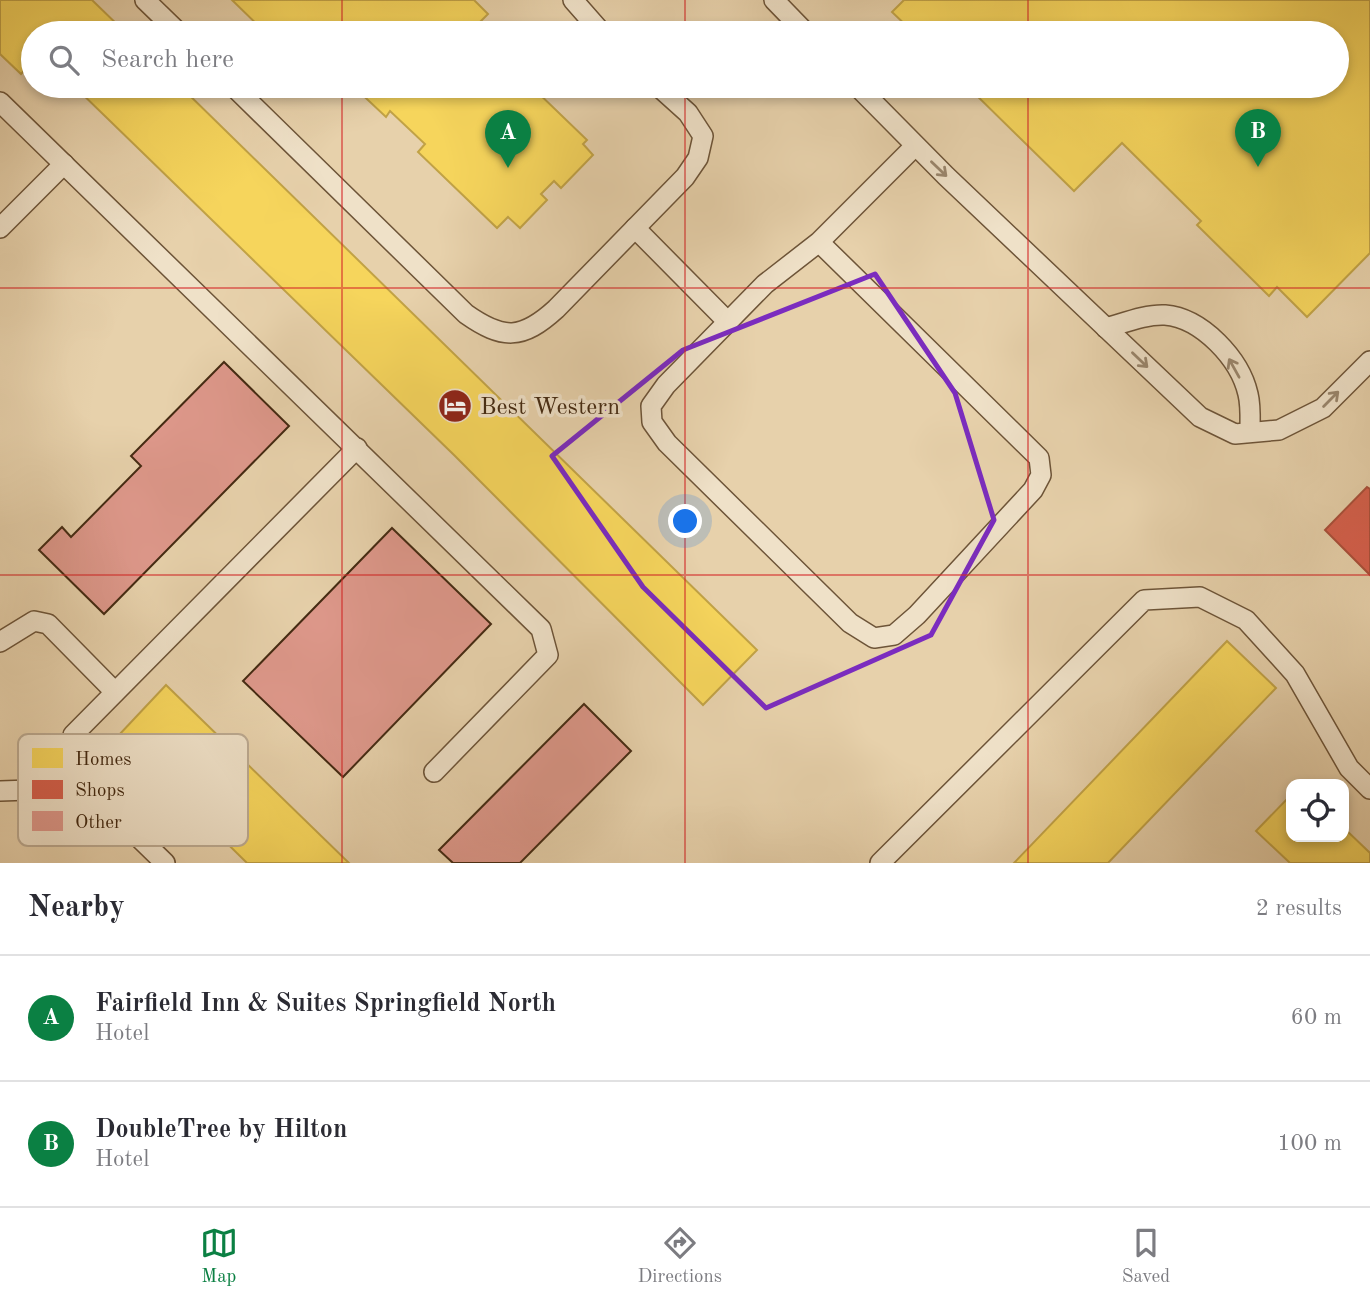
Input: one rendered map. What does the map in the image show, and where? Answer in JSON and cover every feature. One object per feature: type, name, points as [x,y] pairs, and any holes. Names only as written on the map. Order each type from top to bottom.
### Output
[{"type":"lane","points":[[145,0],[167,21]]},
{"type":"lane","points":[[573,0],[591,21]]},
{"type":"lane","points":[[774,0],[794,21]]},
{"type":"lane","points":[[245,98],[466,314],[488,329],[513,334],[537,326],[685,177],[698,158],[703,136],[688,113],[671,98]]},
{"type":"lane","points":[[869,98],[915,146],[1200,417],[1235,434],[1279,430],[1322,408],[1370,361]]},
{"type":"lane","points":[[0,102],[541,629],[548,655],[434,772]]},
{"type":"lane","points":[[819,242],[1039,458],[1041,475],[1033,490],[917,615],[894,635],[874,638],[850,623],[667,443],[652,422],[651,406],[666,385],[765,284],[819,242],[915,146]]},
{"type":"lane","points":[[0,228],[64,164]]},
{"type":"lane","points":[[635,228],[728,322]]},
{"type":"lane","points":[[1106,328],[1164,315],[1191,322],[1216,342],[1232,361],[1248,393],[1250,432]]},
{"type":"lane","points":[[74,734],[357,448]]},
{"type":"lane","points":[[880,863],[1144,600],[1200,597],[1245,621],[1295,674],[1349,768],[1370,789]]},
{"type":"lane","points":[[0,642],[34,621],[48,624],[115,692]]},
{"type":"lane","points":[[0,792],[18,791]]},
{"type":"lane","points":[[148,846],[165,863]]},
{"type":"highlighted area","points":[[875,274],[955,393],[994,520],[931,635],[766,708],[643,587],[552,456],[683,350]]},
{"type":"building: Homes","points":[[0,0],[92,0],[114,21],[21,21],[21,74],[0,54]]},
{"type":"building: Homes","points":[[232,0],[474,0],[488,14],[481,21],[254,21]]},
{"type":"building: Homes","points":[[904,0],[1370,0],[1370,253],[1307,317],[1277,287],[1269,296],[1197,225],[1201,221],[1122,143],[1074,191],[979,98],[1349,98],[1349,21],[901,21],[892,12]]},
{"type":"building: Homes","name":"Best Western","points":[[86,98],[192,98],[757,650],[703,705],[454,455]]},
{"type":"building: Homes","points":[[366,98],[543,98],[587,140],[583,144],[593,155],[561,188],[554,181],[541,194],[547,200],[520,228],[508,217],[497,228],[418,152],[425,144],[390,111],[386,117]]},
{"type":"building: Homes","points":[[1227,641],[1276,688],[1108,863],[1014,863]]},
{"type":"building: Homes","points":[[166,685],[216,734],[120,734]]},
{"type":"building: Homes","points":[[248,765],[349,863],[247,863],[230,846],[248,846]]},
{"type":"building: Homes","points":[[1286,800],[1286,842],[1349,842],[1349,833],[1370,853],[1370,863],[1290,863],[1256,831]]},
{"type":"building: Shops","points":[[1367,487],[1370,489],[1370,575],[1325,530]]},
{"type":"building: Other","points":[[224,362],[289,426],[104,614],[39,550],[62,527],[71,537],[141,466],[131,456]]},
{"type":"building: Other","points":[[392,528],[491,624],[343,777],[243,681]]},
{"type":"building: Other","points":[[584,704],[631,751],[520,863],[453,863],[439,850]]},
{"type":"place","name":"DoubleTree by Hilton","points":[[1258,167]]},
{"type":"place","name":"Fairfield Inn & Suites Springfield North","points":[[508,168]]},
{"type":"place","name":"Best Western","points":[[455,406]]}]
